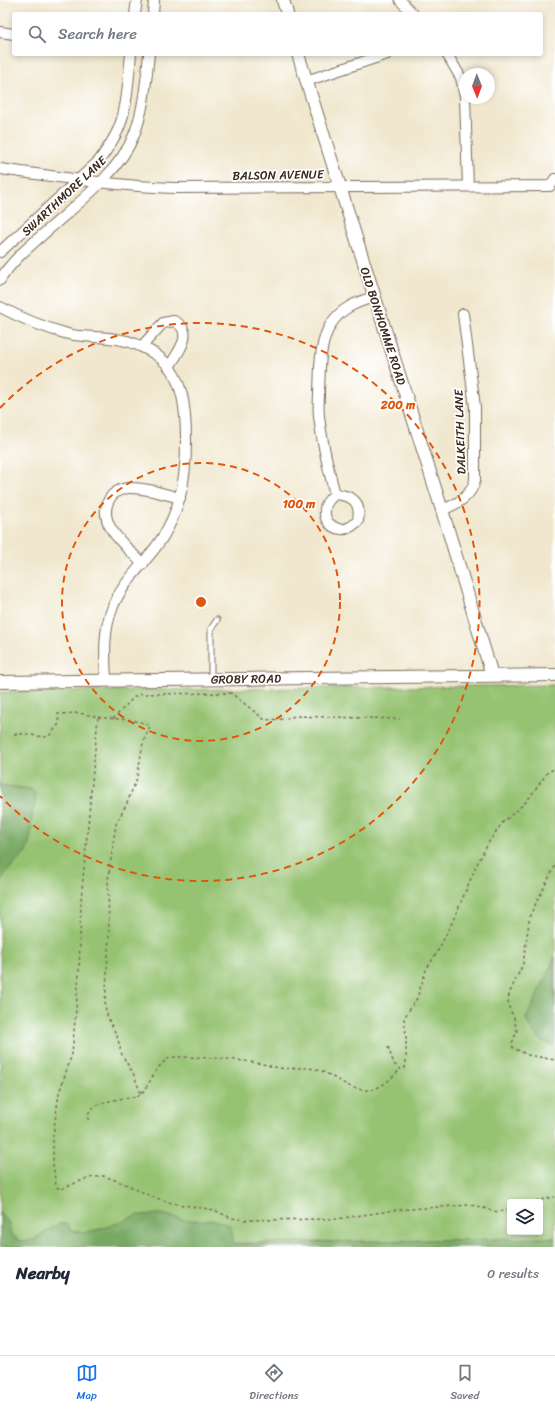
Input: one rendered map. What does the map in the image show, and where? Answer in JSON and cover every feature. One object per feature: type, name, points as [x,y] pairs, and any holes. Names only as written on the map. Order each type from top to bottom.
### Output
[{"type":"street","points":[[135,12],[137,0]]},
{"type":"street","points":[[153,12],[154,0]]},
{"type":"street","points":[[283,0],[286,12]]},
{"type":"street","points":[[400,0],[411,12]]},
{"type":"street","points":[[0,32],[12,34]]},
{"type":"street","name":"SWARTHMORE LANE","points":[[0,252],[33,220],[99,161],[118,131],[124,113],[131,56]]},
{"type":"street","name":"SWARTHMORE LANE","points":[[0,280],[11,264],[102,182],[120,160],[134,135],[142,110],[148,56]]},
{"type":"street","name":"OLD BONHOMME ROAD","points":[[299,56],[442,510],[492,675]]},
{"type":"street","points":[[306,81],[382,56]]},
{"type":"street","points":[[448,56],[459,75]]},
{"type":"street","points":[[465,104],[468,186]]},
{"type":"street","name":"BALSON AVENUE","points":[[0,169],[78,180],[144,187],[175,188],[553,184]]},
{"type":"street","points":[[335,494],[328,466],[319,415],[320,370],[325,335],[332,322],[348,306],[374,297]]},
{"type":"street","points":[[0,307],[42,326],[68,334],[122,340],[142,346],[157,356],[169,367],[180,388],[186,416],[186,458],[180,498],[164,536],[131,577],[112,607],[105,639],[106,680]]},
{"type":"street","name":"DALKEITH LANE","points":[[442,510],[464,499],[475,480],[475,407],[463,314]]},
{"type":"street","points":[[142,346],[162,323],[174,321],[181,324],[185,335],[183,343],[169,367]]},
{"type":"street","points":[[143,564],[118,537],[108,523],[106,512],[108,502],[115,493],[129,488],[180,498]]},
{"type":"street","points":[[492,675],[555,675]]},
{"type":"street","name":"GROBY ROAD","points":[[0,682],[492,675]]},
{"type":"lane","points":[[211,679],[211,629],[217,620]]},
{"type":"path","points":[[113,719],[134,697],[140,694],[226,693],[231,693],[265,720],[284,719],[295,716],[400,719]]},
{"type":"path","points":[[14,734],[26,734],[43,737],[49,736],[59,724],[58,714],[79,713],[98,718],[133,721],[150,726],[143,743],[137,778],[127,803],[116,824],[108,880],[109,934],[105,1007],[117,1036],[122,1055],[133,1073],[141,1094]]},
{"type":"path","points":[[98,718],[81,900],[79,974],[72,1054],[59,1093],[53,1134],[53,1170],[56,1187],[61,1189],[88,1178],[104,1176],[123,1182],[150,1196],[172,1203],[214,1210],[235,1219],[247,1220],[336,1219],[391,1211],[469,1205],[481,1206],[498,1212],[507,1210]]},
{"type":"path","points":[[88,1120],[89,1112],[94,1107],[116,1099],[141,1094],[157,1069],[164,1062],[172,1058],[237,1060],[279,1068],[307,1068],[322,1071],[354,1088],[368,1090],[382,1085],[400,1069],[404,1068],[406,1061],[406,1033],[404,1018],[417,998],[426,970],[440,948],[479,859],[499,826],[527,801],[543,778],[555,768]]},
{"type":"path","points":[[555,866],[530,915],[523,964],[510,991],[508,1005],[516,1031],[512,1044],[513,1048],[528,1055],[555,1060]]},
{"type":"path","points":[[388,1047],[394,1064],[400,1069]]},
{"type":"path","points":[[543,1199],[555,1197]]},
{"type":"green space","points":[[555,685],[555,1238],[0,1247],[0,692]]},
{"type":"green space","points":[[0,785],[31,789],[35,794],[35,804],[32,816],[30,840],[27,849],[3,877],[0,888]]},
{"type":"green space","points":[[555,957],[555,1046],[541,1040],[526,1019]]},
{"type":"green space","points":[[0,1213],[9,1223],[10,1233],[20,1241],[33,1240],[60,1223],[69,1225],[70,1230],[83,1233],[104,1228],[138,1215],[161,1214],[186,1220],[214,1220],[231,1226],[234,1244],[555,1238],[555,1247],[0,1247]]}]
